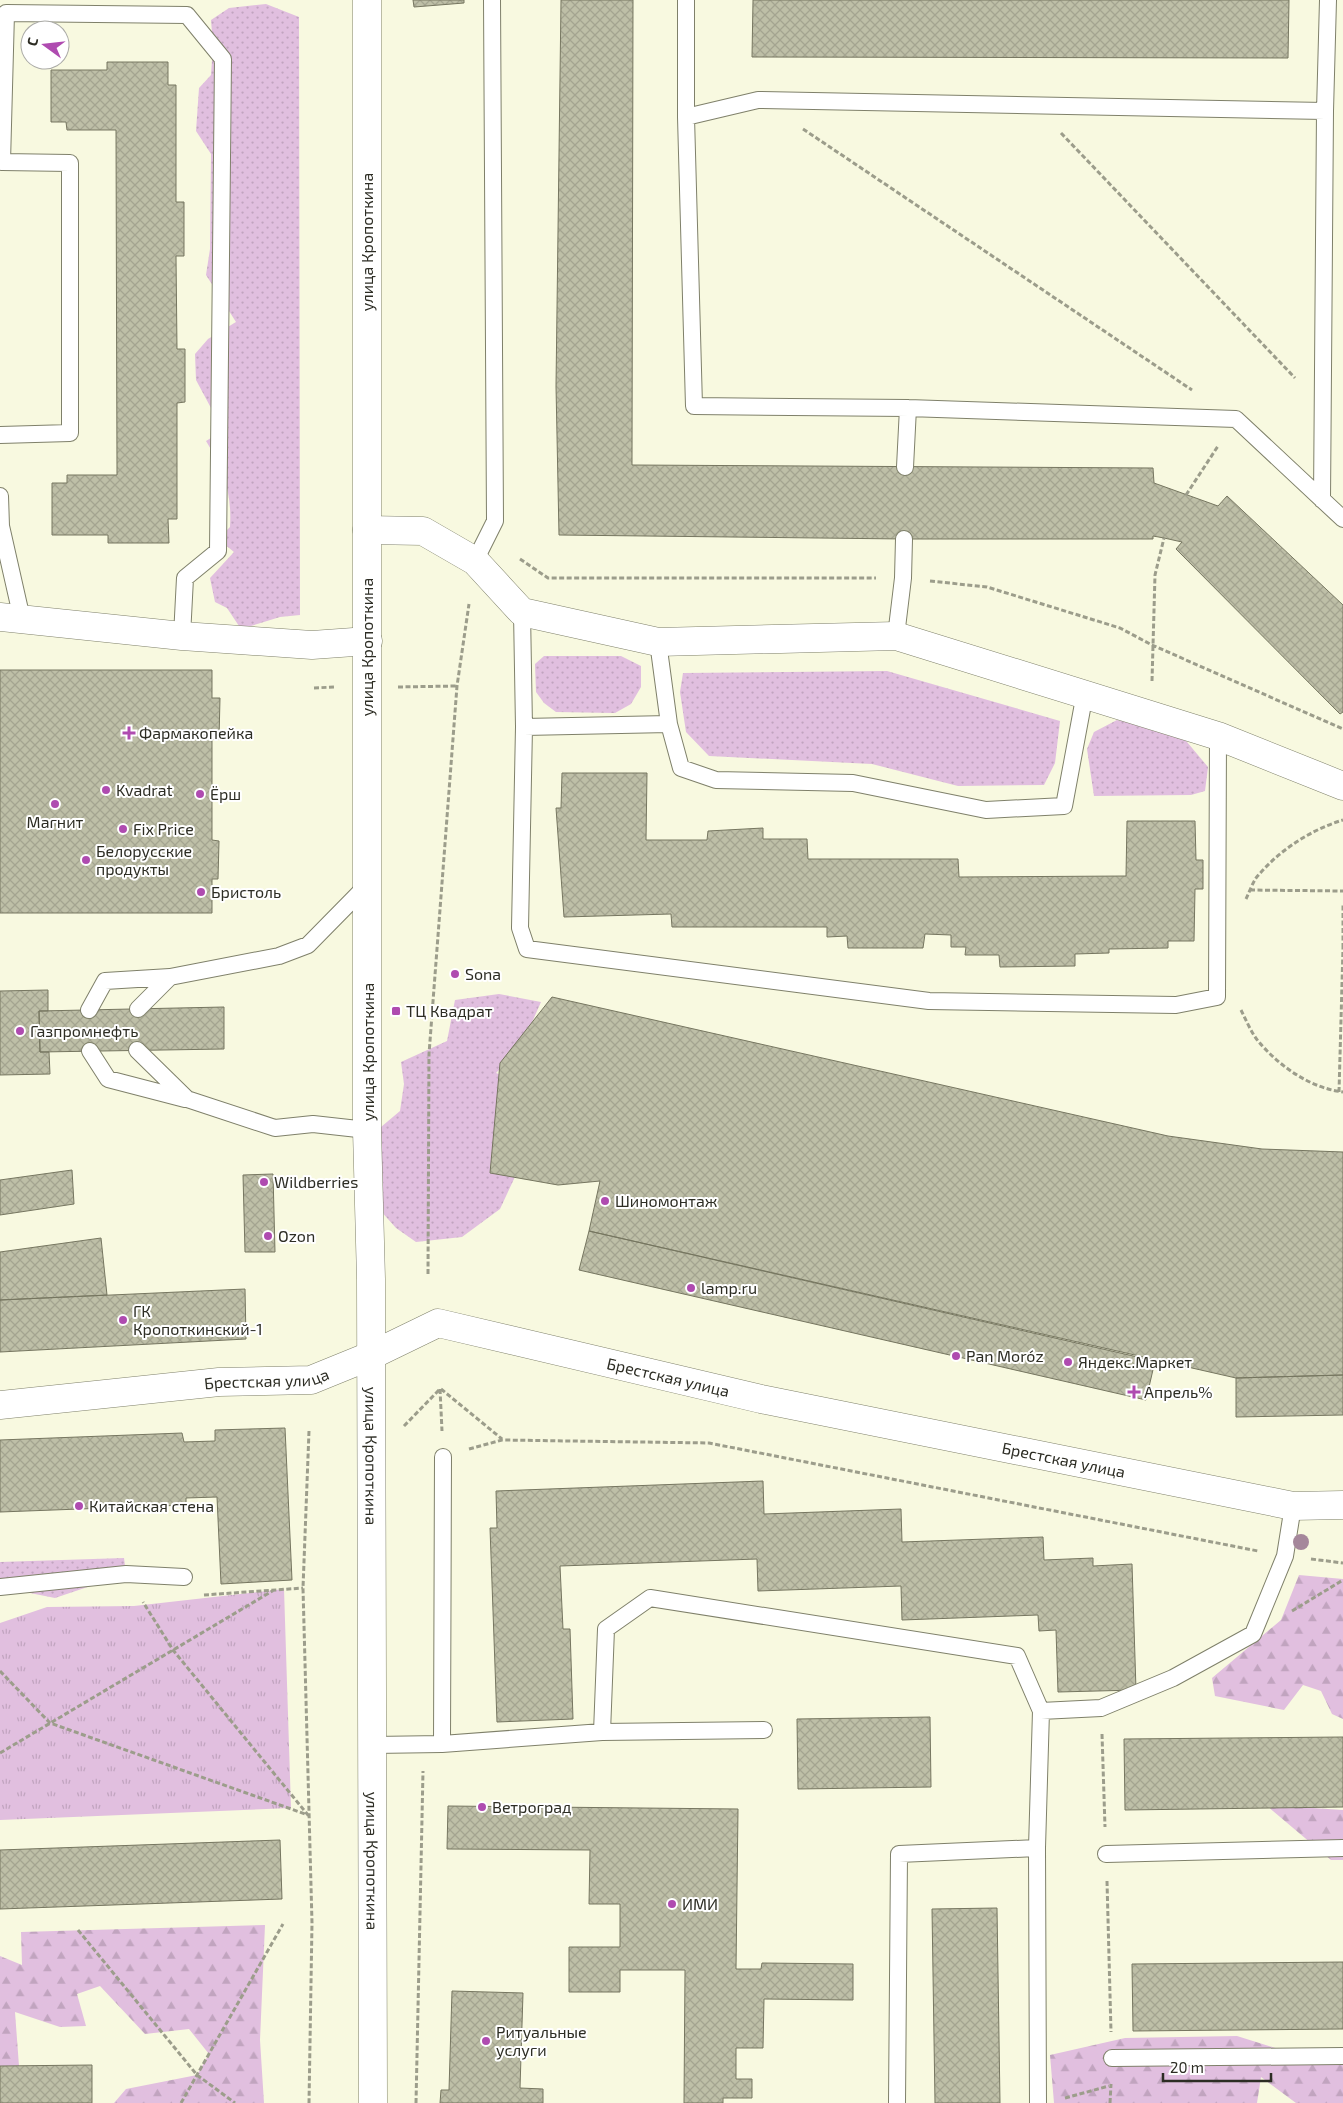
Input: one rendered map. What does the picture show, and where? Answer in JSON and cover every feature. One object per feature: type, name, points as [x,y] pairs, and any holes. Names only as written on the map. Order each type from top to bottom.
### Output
[{"type":"street","name":"улица Кропоткина","points":[[367,0],[369,883],[367,1130],[373,1745],[373,2103]]},
{"type":"street","points":[[367,530],[423,531],[475,561],[522,612],[658,642],[896,636],[1085,693],[1218,736],[1343,786]]},
{"type":"street","points":[[11,618],[182,636],[312,645],[368,641]]},
{"type":"street","name":"Брестская улица","points":[[0,1405],[219,1382],[311,1380],[370,1356],[438,1323],[761,1399],[1293,1506],[1343,1505]]},
{"type":"lane","points":[[475,561],[495,521],[492,0]]},
{"type":"lane","points":[[686,0],[686,117],[694,406],[908,408],[1236,419],[1343,519]]},
{"type":"lane","points":[[1322,500],[1325,111],[1328,0]]},
{"type":"lane","points":[[0,435],[70,433],[70,163],[2,162],[6,13],[187,15],[223,59],[223,79],[218,551],[185,578],[182,636]]},
{"type":"lane","points":[[686,117],[758,100],[1325,111]]},
{"type":"lane","points":[[904,467],[908,408]]},
{"type":"lane","points":[[0,496],[1,526],[11,618]]},
{"type":"lane","points":[[896,636],[903,578],[904,539]]},
{"type":"lane","points":[[522,612],[524,727],[520,928],[527,949],[929,1001],[1176,1005],[1217,997],[1218,736]]},
{"type":"lane","points":[[658,642],[669,724],[680,768],[716,780],[853,783],[986,810],[1064,806],[1085,693]]},
{"type":"lane","points":[[524,727],[669,724]]},
{"type":"lane","points":[[89,1010],[105,982],[170,977],[279,956],[308,945],[369,883]]},
{"type":"lane","points":[[138,1009],[170,977]]},
{"type":"lane","points":[[137,1050],[187,1099]]},
{"type":"lane","points":[[90,1051],[108,1079],[187,1099],[275,1128],[313,1124],[367,1130]]},
{"type":"lane","points":[[442,1457],[442,1744]]},
{"type":"lane","points":[[1041,1712],[1100,1708],[1172,1678],[1253,1634],[1284,1556],[1293,1506]]},
{"type":"lane","points":[[0,1587],[126,1574],[184,1577]]},
{"type":"lane","points":[[602,1732],[606,1629],[650,1598],[1017,1656],[1041,1712],[1037,1848],[1038,2103]]},
{"type":"lane","points":[[373,1745],[442,1744],[602,1732],[764,1730]]},
{"type":"lane","points":[[897,2103],[899,1854],[1037,1848]]},
{"type":"lane","points":[[1106,1854],[1343,1848]]},
{"type":"lane","points":[[1112,2058],[1343,2056]]},
{"type":"path","points":[[1034,105],[1323,407]]},
{"type":"path","points":[[799,127],[1194,392]]},
{"type":"path","points":[[1186,495],[1236,419]]},
{"type":"path","points":[[1151,714],[1155,575],[1164,538]]},
{"type":"path","points":[[428,1274],[430,1054],[458,686],[475,561]]},
{"type":"path","points":[[398,687],[458,686]]},
{"type":"path","points":[[1242,907],[1255,880],[1283,850],[1328,824],[1343,820]]},
{"type":"path","points":[[1250,890],[1343,891]]},
{"type":"path","points":[[1240,1008],[1258,1040],[1293,1073],[1326,1090],[1341,1092],[1343,905]]},
{"type":"path","points":[[502,1440],[440,1389],[442,1457],[502,1440],[709,1443],[1284,1556],[1343,1563]]},
{"type":"path","points":[[309,1431],[303,1588],[312,1923],[309,2103]]},
{"type":"path","points":[[126,1574],[173,1650],[308,1815]]},
{"type":"path","points":[[184,1577],[193,1596],[303,1588]]},
{"type":"path","points":[[1253,1634],[1343,1580]]},
{"type":"path","points":[[0,1753],[274,1590]]},
{"type":"path","points":[[0,1672],[50,1723],[308,1815]]},
{"type":"path","points":[[1100,1708],[1112,2058],[1110,2103]]},
{"type":"path","points":[[416,2103],[424,1744]]},
{"type":"path","points":[[181,2103],[283,1924]]},
{"type":"path","points":[[78,1930],[197,2075],[234,2103]]},
{"type":"path","points":[[1061,2099],[1110,2085]]},
{"type":"green space","points":[[266,4],[299,17],[300,615],[280,617],[241,629],[227,608],[215,602],[210,578],[234,552],[218,539],[230,527],[230,503],[222,472],[206,441],[219,433],[211,408],[196,380],[195,354],[208,339],[236,322],[206,275],[210,249],[211,154],[196,131],[199,88],[211,75],[213,45],[211,20],[229,8]]},
{"type":"green space","points":[[544,656],[621,656],[641,666],[641,687],[631,704],[615,713],[556,712],[544,703],[536,692],[535,664]]},
{"type":"green space","points":[[887,671],[1060,721],[1055,763],[1044,785],[958,786],[872,764],[709,756],[686,732],[680,692],[683,673]]},
{"type":"green space","points":[[1117,720],[1149,726],[1182,736],[1208,767],[1205,791],[1191,795],[1094,796],[1087,749],[1094,732]]},
{"type":"green space","points":[[499,994],[541,1002],[521,1047],[496,1073],[520,1082],[528,1149],[500,1209],[462,1237],[416,1242],[396,1228],[379,1209],[377,1140],[381,1127],[400,1111],[404,1084],[401,1062],[447,1041],[455,1000]]},
{"type":"green space","points":[[124,1558],[126,1574],[55,1598],[0,1587],[0,1562]]},
{"type":"green space","points":[[1299,1575],[1343,1579],[1343,1719],[1332,1714],[1321,1691],[1303,1685],[1284,1710],[1215,1696],[1212,1678],[1281,1620]]},
{"type":"green space","points":[[284,1589],[291,1808],[0,1820],[0,1623],[47,1607],[134,1606]]},
{"type":"green space","points":[[1266,1805],[1343,1810],[1343,1860],[1331,1860]]},
{"type":"green space","points":[[265,1925],[260,2040],[264,2103],[114,2103],[126,2089],[197,2075],[209,2054],[189,2029],[145,2034],[100,1986],[77,1994],[86,2026],[60,2027],[15,2012],[19,2066],[0,2066],[0,1956],[22,1965],[21,1932]]},
{"type":"green space","points":[[1237,2036],[1311,2059],[1343,2047],[1343,2103],[1296,2103],[1261,2077],[1257,2103],[1054,2103],[1050,2055],[1125,2038]]},
{"type":"building","points":[[413,0],[464,0],[464,3],[414,7]]},
{"type":"building","points":[[561,0],[633,0],[632,465],[1153,468],[1154,483],[1218,506],[1227,496],[1343,605],[1343,712],[1340,714],[1176,549],[1182,542],[1153,536],[1153,539],[904,539],[559,535],[556,386]]},
{"type":"building","points":[[753,0],[1289,0],[1288,58],[752,57]]},
{"type":"building","points":[[107,62],[168,62],[168,85],[176,85],[176,202],[184,202],[184,256],[176,256],[177,349],[185,349],[185,402],[177,403],[177,519],[168,519],[169,543],[108,543],[108,535],[52,535],[52,483],[67,483],[67,475],[117,475],[116,130],[67,130],[66,122],[51,122],[51,70],[107,70]]},
{"type":"building","name":"Kvadrat","points":[[0,670],[212,670],[212,698],[220,698],[219,739],[212,739],[212,840],[219,841],[218,879],[212,879],[212,913],[0,913]]},
{"type":"building","points":[[562,773],[647,773],[646,840],[707,840],[708,831],[763,828],[763,839],[807,839],[808,859],[958,859],[959,877],[1126,876],[1127,821],[1195,821],[1196,860],[1203,860],[1203,889],[1195,889],[1194,941],[1168,941],[1168,948],[1109,949],[1109,953],[1075,954],[1075,966],[1000,967],[999,955],[965,955],[966,947],[951,947],[951,935],[925,934],[923,948],[848,948],[847,936],[827,937],[827,927],[672,927],[671,914],[564,917],[556,808],[561,808]]},
{"type":"building","name":"Газпромнефть","points":[[48,990],[48,1011],[39,1011],[40,1052],[49,1052],[50,1074],[0,1075],[0,991]]},
{"type":"building","points":[[552,997],[1168,1136],[1262,1149],[1343,1152],[1343,1375],[1236,1378],[589,1231],[600,1181],[558,1185],[490,1173],[500,1063]]},
{"type":"building","points":[[224,1007],[224,1049],[40,1052],[39,1011]]},
{"type":"building","points":[[72,1170],[74,1204],[0,1215],[0,1180]]},
{"type":"building","points":[[273,1174],[275,1252],[245,1252],[243,1175]]},
{"type":"building","points":[[589,1231],[1155,1361],[1146,1400],[579,1270]]},
{"type":"building","points":[[101,1238],[107,1295],[0,1300],[0,1252]]},
{"type":"building","name":"ГК Кропоткинский-1","points":[[245,1289],[246,1339],[0,1352],[0,1300]]},
{"type":"building","points":[[1343,1375],[1343,1415],[1236,1417],[1236,1378]]},
{"type":"building","name":"Китайская стена","points":[[285,1428],[292,1580],[221,1584],[217,1497],[186,1498],[186,1505],[0,1512],[0,1440],[182,1433],[184,1442],[215,1441],[215,1430]]},
{"type":"building","points":[[763,1481],[764,1514],[901,1509],[902,1542],[1043,1537],[1044,1560],[1093,1558],[1093,1566],[1132,1564],[1136,1690],[1058,1692],[1056,1630],[1039,1631],[1038,1615],[902,1620],[901,1586],[758,1591],[757,1559],[560,1566],[563,1629],[570,1629],[573,1719],[497,1722],[490,1528],[497,1528],[496,1491]]},
{"type":"building","points":[[930,1717],[931,1787],[798,1789],[797,1719]]},
{"type":"building","points":[[1343,1737],[1343,1807],[1125,1810],[1124,1739]]},
{"type":"building","points":[[448,1806],[738,1809],[736,1969],[761,1969],[762,1963],[853,1964],[853,2000],[764,1999],[763,2048],[736,2048],[736,2079],[752,2079],[752,2098],[723,2098],[723,2103],[684,2103],[685,1970],[620,1970],[620,1992],[569,1992],[569,1947],[620,1947],[620,1904],[589,1904],[590,1850],[447,1849]]},
{"type":"building","points":[[280,1840],[282,1899],[0,1909],[0,1850]]},
{"type":"building","points":[[997,1908],[1000,2103],[935,2103],[932,1909]]},
{"type":"building","points":[[1343,1962],[1343,2029],[1133,2031],[1132,1964]]},
{"type":"building","name":"Ритуальные услуги","points":[[452,1991],[523,1993],[520,2088],[543,2089],[543,2103],[440,2103],[441,2090],[449,2090]]},
{"type":"building","points":[[92,2065],[92,2103],[0,2103],[0,2066]]},
{"type":"place","name":"Фармакопейка","points":[[129,733]]},
{"type":"place","name":"Kvadrat","points":[[106,790]]},
{"type":"place","name":"Ёрш","points":[[200,794]]},
{"type":"place","name":"Магнит","points":[[55,804]]},
{"type":"place","name":"Fix Price","points":[[123,829]]},
{"type":"place","name":"Белорусские продукты","points":[[86,860]]},
{"type":"place","name":"Бристоль","points":[[201,892]]},
{"type":"place","name":"Sona","points":[[455,974]]},
{"type":"place","name":"ТЦ Квадрат","points":[[396,1011]]},
{"type":"place","name":"Газпромнефть","points":[[20,1031]]},
{"type":"place","name":"Wildberries","points":[[264,1182]]},
{"type":"place","name":"Шиномонтаж","points":[[605,1201]]},
{"type":"place","name":"Ozon","points":[[268,1236]]},
{"type":"place","name":"lamp.ru","points":[[691,1288]]},
{"type":"place","name":"ГК Кропоткинский-1","points":[[123,1320]]},
{"type":"place","name":"Pan Moróz","points":[[956,1356]]},
{"type":"place","name":"Яндекс.Маркет","points":[[1068,1362]]},
{"type":"place","name":"Апрель%","points":[[1134,1392]]},
{"type":"place","name":"Китайская стена","points":[[79,1506]]},
{"type":"place","name":"Ветроград","points":[[482,1807]]},
{"type":"place","name":"ИМИ","points":[[672,1904]]},
{"type":"place","name":"Ритуальные услуги","points":[[486,2041]]}]
